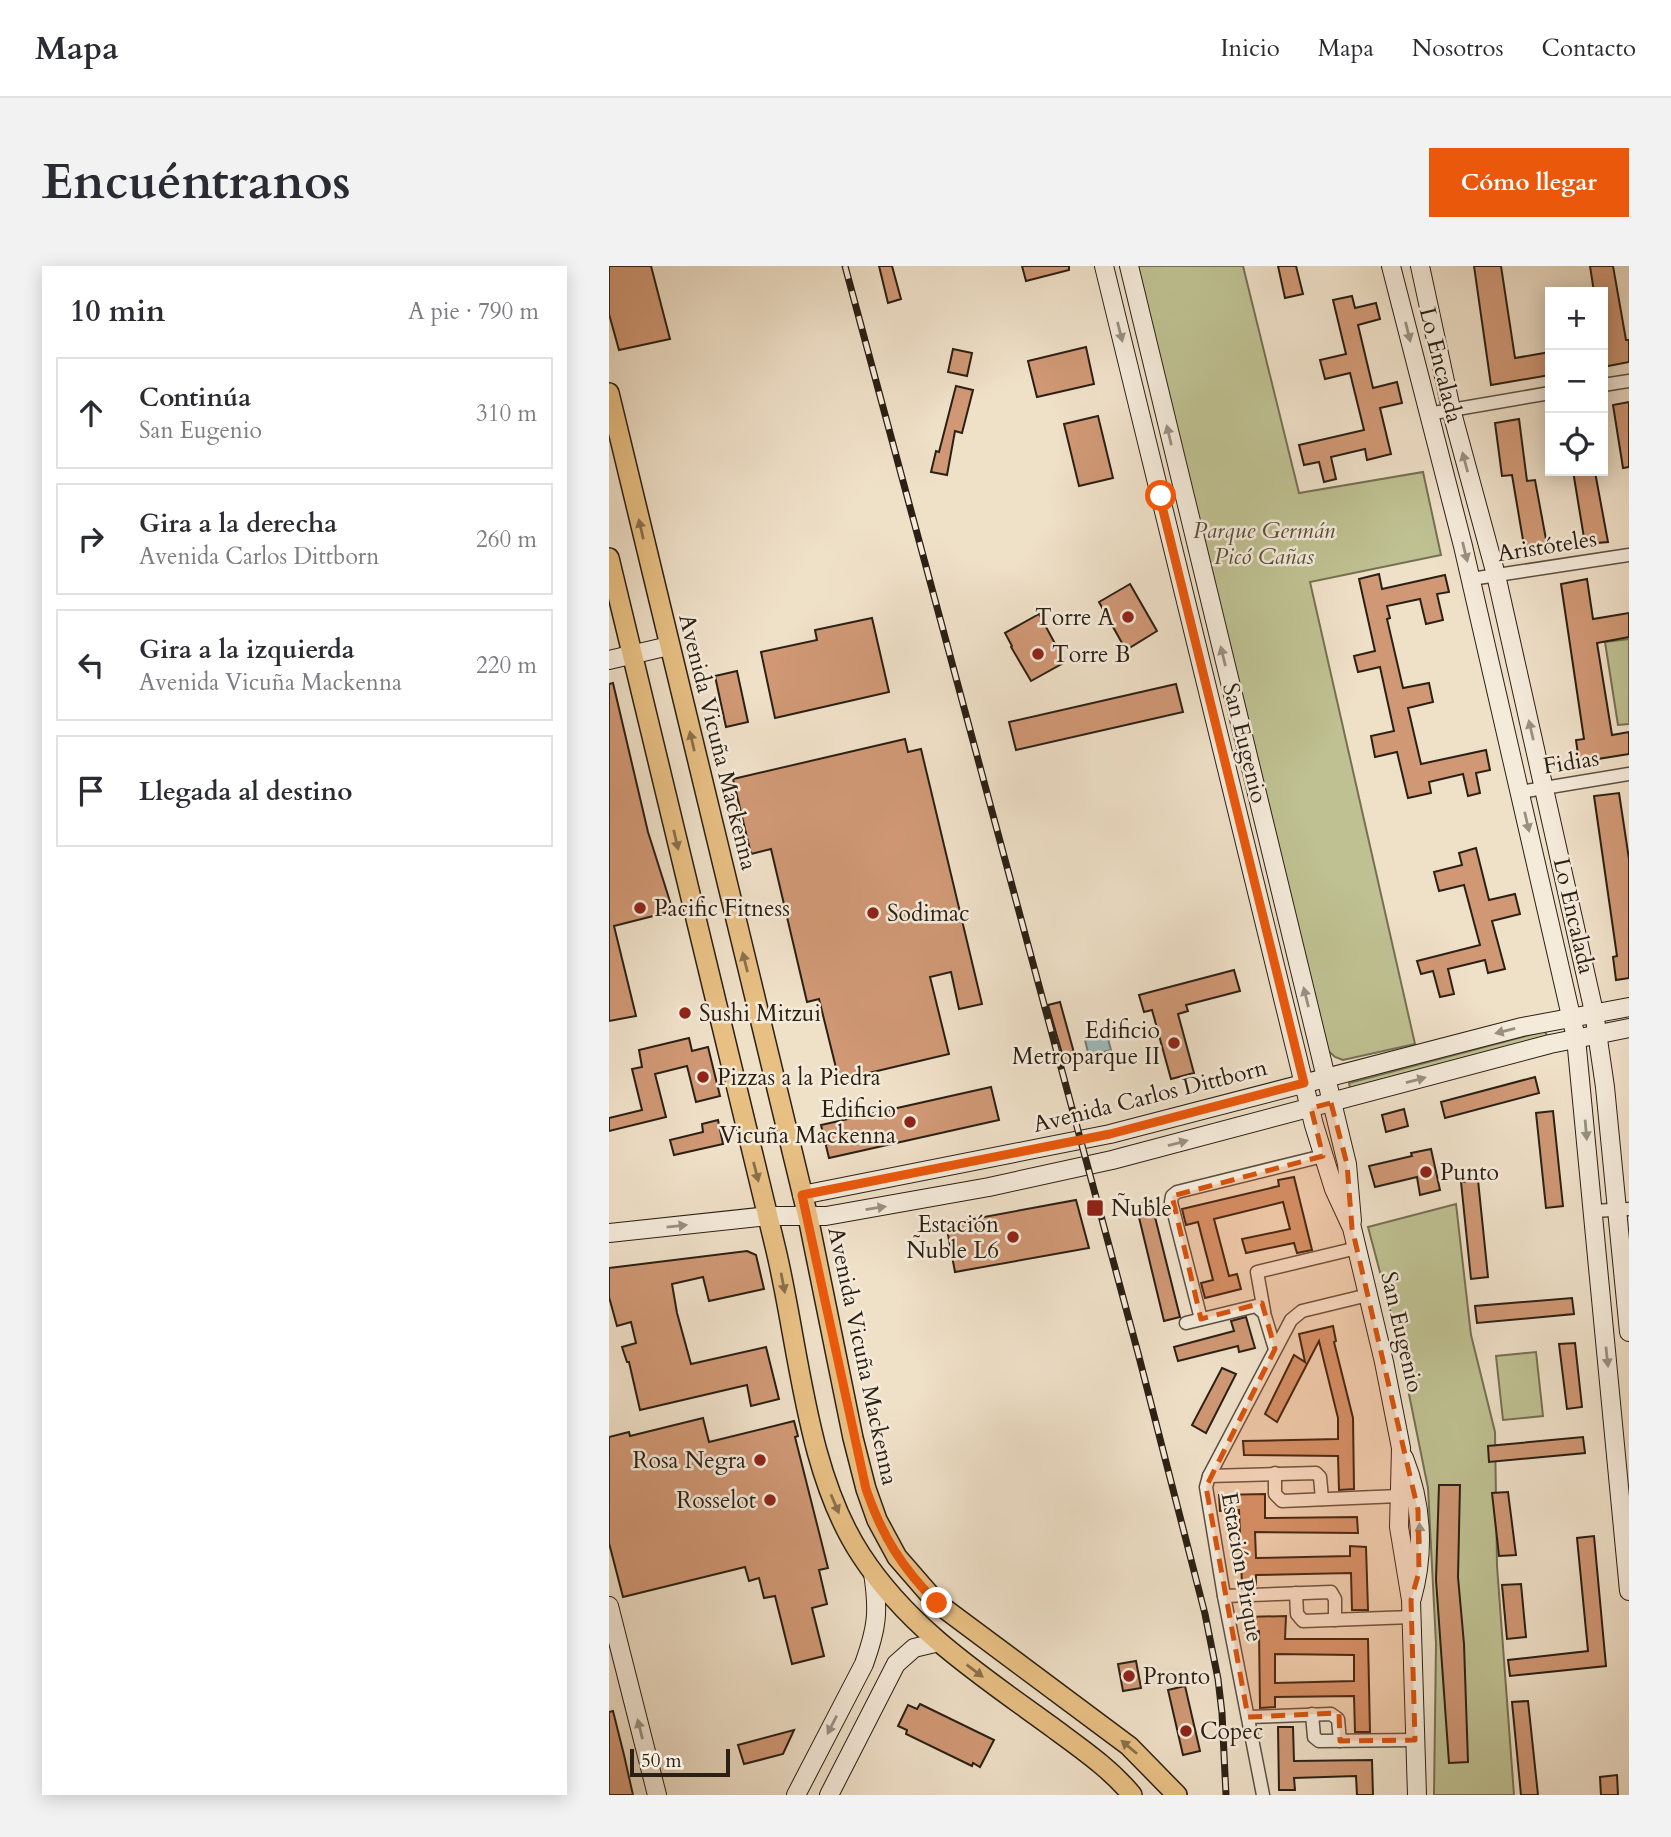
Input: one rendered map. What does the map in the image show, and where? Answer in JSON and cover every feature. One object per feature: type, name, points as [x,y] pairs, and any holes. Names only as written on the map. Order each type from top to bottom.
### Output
[{"type":"main road","name":"San Eugenio","points":[[1104,266],[1322,1156],[1333,1189],[1352,1228]]},
{"type":"main road","name":"San Eugenio","points":[[1129,266],[1350,1183],[1352,1228],[1401,1448],[1414,1489],[1420,1531],[1419,1572],[1412,1608]]},
{"type":"main road","name":"Lo Encalada","points":[[1391,266],[1471,579],[1576,1038],[1625,1491],[1629,1591]]},
{"type":"main road","name":"Lo Encalada","points":[[1420,266],[1451,409],[1496,575],[1594,1012],[1623,1209],[1629,1332]]},
{"type":"main road","name":"Avenida Vicuña Mackenna","points":[[609,393],[808,1217],[859,1465],[877,1520],[897,1557],[922,1587],[954,1617],[1129,1746],[1177,1795]]},
{"type":"main road","points":[[1159,494],[1173,499],[1179,495],[1182,487]]},
{"type":"main road","points":[[1168,533],[1171,527],[1178,523],[1191,526]]},
{"type":"main road","points":[[609,558],[768,1216],[824,1473],[844,1525],[873,1573],[892,1598],[939,1642],[1107,1769],[1132,1795]]},
{"type":"main road","points":[[609,660],[669,646]]},
{"type":"main road","points":[[1559,963],[1582,958]]},
{"type":"main road","name":"Avenida Carlos Dittborn","points":[[802,1195],[1110,1134],[1571,1016],[1629,1007]]},
{"type":"main road","points":[[609,1233],[768,1216],[808,1217],[901,1204],[1052,1174],[1576,1038],[1629,1028]]},
{"type":"main road","points":[[1582,1090],[1605,1087]]},
{"type":"main road","name":"San Eugenio","points":[[1401,1448],[1399,1496],[1402,1552],[1412,1608],[1417,1794]]},
{"type":"main road","points":[[796,1795],[864,1664],[877,1623],[873,1573]]},
{"type":"main road","points":[[609,1606],[657,1795]]},
{"type":"main road","points":[[829,1795],[896,1664],[907,1652],[921,1645],[939,1642]]},
{"type":"main road","points":[[864,1664],[878,1667],[887,1678]]},
{"type":"street","points":[[1608,384],[1629,381]]},
{"type":"street","points":[[1428,414],[1545,394]]},
{"type":"street","name":"Aristóteles","points":[[1471,579],[1629,555]]},
{"type":"street","name":"Fidias","points":[[1520,792],[1629,774]]},
{"type":"street","points":[[1201,1319],[1171,1202],[1172,1196],[1177,1192],[1322,1156]]},
{"type":"street","points":[[1594,1211],[1623,1209]]},
{"type":"street","points":[[1275,1349],[1257,1272],[1357,1248]]},
{"type":"street","name":"Estación Pirque","points":[[1263,1795],[1206,1492],[1209,1476],[1291,1320],[1302,1311],[1368,1295]]},
{"type":"street","points":[[1186,1323],[1252,1306],[1260,1307],[1264,1311]]},
{"type":"street","points":[[1275,1473],[1275,1494],[1279,1500],[1399,1496]]},
{"type":"street","points":[[1209,1476],[1316,1473],[1321,1477],[1322,1499]]},
{"type":"street","points":[[1296,1593],[1297,1614],[1301,1620],[1335,1620],[1412,1608]]},
{"type":"street","points":[[1224,1596],[1333,1594],[1335,1620]]},
{"type":"street","points":[[1312,1714],[1313,1734],[1319,1741],[1415,1741]]},
{"type":"street","points":[[1248,1717],[1331,1714],[1336,1716],[1339,1722],[1340,1741]]},
{"type":"highlighted area","points":[[1331,1103],[1347,1164],[1352,1228],[1418,1510],[1419,1572],[1411,1600],[1415,1740],[1340,1741],[1339,1713],[1248,1717],[1206,1487],[1275,1349],[1262,1303],[1201,1319],[1172,1196],[1323,1156],[1311,1108]]},
{"type":"green space","name":"Parque Germán Picó Cañas","points":[[1136,266],[1243,266],[1299,493],[1423,472],[1441,555],[1310,582],[1415,1044],[1343,1060],[1335,1057],[1323,1046]]},
{"type":"green space","points":[[1629,639],[1629,724],[1618,725],[1605,642]]},
{"type":"green space","points":[[1545,1031],[1547,1036],[1350,1088],[1349,1083]]},
{"type":"green space","points":[[1456,1204],[1471,1335],[1495,1432],[1497,1566],[1514,1795],[1434,1795],[1436,1644],[1428,1488],[1398,1340],[1368,1227]]},
{"type":"green space","points":[[1536,1352],[1543,1416],[1503,1420],[1496,1356]]},
{"type":"water","points":[[1107,1035],[1111,1050],[1089,1056],[1085,1040]]},
{"type":"building","points":[[609,266],[651,266],[670,339],[619,350],[609,314]]},
{"type":"building","points":[[879,266],[892,266],[901,299],[888,303]]},
{"type":"building","points":[[1022,266],[1069,266],[1069,270],[1026,281]]},
{"type":"building","points":[[1278,266],[1296,266],[1303,294],[1285,298]]},
{"type":"building","points":[[1474,266],[1501,266],[1515,358],[1545,353],[1545,376],[1491,385]]},
{"type":"building","points":[[1590,266],[1613,266],[1626,340],[1629,340],[1629,362],[1608,366],[1608,287],[1593,287]]},
{"type":"building","points":[[1352,296],[1355,308],[1376,303],[1380,319],[1358,325],[1373,388],[1397,382],[1402,403],[1380,408],[1391,454],[1367,460],[1365,449],[1331,457],[1336,479],[1324,482],[1319,462],[1304,465],[1299,445],[1364,430],[1350,373],[1325,379],[1320,360],[1346,354],[1333,300]]},
{"type":"building","points":[[1086,347],[1094,384],[1037,397],[1028,361]]},
{"type":"building","points":[[953,349],[972,353],[967,376],[948,372]]},
{"type":"building","points":[[956,386],[973,390],[962,433],[955,431],[947,475],[931,472],[936,451],[939,452]]},
{"type":"building","points":[[1629,402],[1629,467],[1623,468],[1613,405]]},
{"type":"building","points":[[1098,416],[1113,478],[1079,486],[1064,424]]},
{"type":"building","points":[[1519,419],[1527,481],[1535,480],[1548,550],[1525,552],[1512,475],[1502,476],[1495,423]]},
{"type":"building","points":[[1574,476],[1596,476],[1608,542],[1585,544]]},
{"type":"building","points":[[1379,574],[1382,589],[1445,575],[1449,592],[1437,594],[1443,620],[1426,624],[1420,599],[1387,606],[1390,618],[1387,619],[1403,688],[1429,683],[1433,702],[1408,708],[1421,764],[1486,750],[1490,770],[1476,773],[1480,793],[1468,796],[1463,774],[1429,782],[1431,793],[1408,798],[1397,752],[1375,757],[1371,736],[1394,731],[1380,667],[1358,672],[1354,656],[1375,651],[1359,579]]},
{"type":"building","points":[[1587,579],[1593,619],[1629,613],[1629,637],[1597,643],[1612,735],[1629,732],[1629,754],[1579,762],[1576,740],[1584,739],[1561,584]]},
{"type":"building","name":"Torre A","points":[[1130,584],[1157,631],[1126,650],[1099,602]]},
{"type":"building","name":"Torre B","points":[[1039,614],[1065,662],[1031,681],[1005,633]]},
{"type":"building","points":[[872,618],[889,692],[775,718],[761,652],[817,640],[815,630]]},
{"type":"building","points":[[737,671],[748,722],[726,727],[715,676]]},
{"type":"building","points":[[613,683],[648,832],[673,911],[614,926],[636,1016],[609,1021],[609,684]]},
{"type":"building","points":[[1176,684],[1183,712],[1016,750],[1009,722]]},
{"type":"building","name":"Sodimac","points":[[905,739],[908,752],[921,749],[982,1004],[959,1009],[951,972],[930,977],[949,1054],[839,1080],[819,999],[807,1002],[771,849],[751,854],[733,779]]},
{"type":"building","points":[[1619,793],[1629,859],[1629,978],[1616,980],[1613,957],[1617,956],[1594,796]]},
{"type":"building","points":[[1476,848],[1489,900],[1515,894],[1520,914],[1492,921],[1505,969],[1488,973],[1485,960],[1448,969],[1454,994],[1440,997],[1433,971],[1421,974],[1417,961],[1480,945],[1464,885],[1439,891],[1434,872],[1462,865],[1459,853]]},
{"type":"building","name":"Edificio Metroparque II","points":[[1234,970],[1240,991],[1186,1005],[1188,1011],[1178,1014],[1194,1073],[1171,1079],[1152,1010],[1144,1012],[1139,995]]},
{"type":"building","points":[[1060,1002],[1076,1060],[1065,1064],[1048,1005]]},
{"type":"building","points":[[689,1038],[692,1051],[708,1047],[720,1096],[696,1102],[687,1066],[655,1074],[666,1117],[609,1131],[609,1118],[642,1110],[632,1069],[642,1067],[639,1050]]},
{"type":"building","points":[[1535,1077],[1539,1093],[1445,1118],[1441,1102]]},
{"type":"building","name":"Edificio Vicuña Mackenna","points":[[991,1087],[999,1120],[829,1158],[821,1125]]},
{"type":"building","points":[[1404,1109],[1408,1126],[1386,1132],[1382,1115]]},
{"type":"building","points":[[1553,1111],[1563,1206],[1546,1208],[1536,1113]]},
{"type":"building","points":[[718,1120],[723,1144],[674,1155],[670,1140],[703,1132],[702,1124]]},
{"type":"building","points":[[1431,1149],[1440,1190],[1420,1195],[1417,1177],[1375,1187],[1369,1166]]},
{"type":"building","points":[[1294,1177],[1312,1250],[1297,1253],[1294,1243],[1246,1253],[1242,1239],[1290,1229],[1283,1202],[1214,1219],[1229,1276],[1237,1274],[1241,1289],[1205,1298],[1201,1283],[1213,1280],[1198,1222],[1186,1225],[1182,1209],[1279,1186],[1278,1180]]},
{"type":"building","points":[[1478,1180],[1488,1277],[1471,1279],[1461,1182]]},
{"type":"building","name":"Estación Ñuble L6","points":[[1076,1200],[1089,1248],[955,1272],[946,1224]]},
{"type":"building","points":[[1151,1201],[1180,1317],[1164,1321],[1136,1205]]},
{"type":"building","points":[[747,1251],[756,1255],[764,1289],[709,1301],[703,1277],[672,1284],[677,1313],[691,1364],[766,1347],[779,1399],[751,1406],[747,1385],[640,1410],[629,1362],[622,1347],[636,1343],[631,1322],[617,1326],[609,1297],[609,1268]]},
{"type":"building","points":[[1572,1298],[1574,1314],[1477,1323],[1475,1306]]},
{"type":"building","points":[[1246,1317],[1255,1348],[1239,1352],[1238,1346],[1178,1361],[1174,1347],[1234,1331],[1231,1321]]},
{"type":"building","points":[[1333,1326],[1334,1342],[1353,1418],[1354,1489],[1339,1490],[1338,1456],[1244,1455],[1243,1441],[1338,1439],[1338,1418],[1319,1341],[1277,1422],[1265,1414],[1294,1355],[1305,1362],[1299,1334]]},
{"type":"building","points":[[1575,1343],[1582,1407],[1567,1409],[1559,1344]]},
{"type":"building","points":[[1222,1368],[1236,1374],[1206,1433],[1192,1425]]},
{"type":"building","points":[[703,1418],[709,1442],[794,1421],[798,1436],[795,1437],[828,1568],[819,1570],[827,1604],[812,1608],[824,1656],[792,1664],[775,1596],[764,1598],[759,1578],[749,1581],[745,1567],[623,1597],[609,1543],[609,1437],[629,1432],[630,1436]]},
{"type":"building","points":[[1583,1437],[1585,1453],[1489,1462],[1488,1446]]},
{"type":"building","points":[[1439,1485],[1460,1485],[1458,1577],[1464,1644],[1468,1762],[1449,1763],[1436,1580]]},
{"type":"building","points":[[1508,1492],[1516,1555],[1499,1556],[1492,1493]]},
{"type":"building","points":[[1265,1494],[1265,1518],[1357,1517],[1358,1533],[1255,1532],[1256,1558],[1350,1556],[1350,1546],[1366,1547],[1368,1610],[1352,1610],[1351,1573],[1256,1575],[1256,1585],[1242,1585],[1239,1510],[1220,1511],[1219,1495]]},
{"type":"building","points":[[1594,1536],[1606,1666],[1510,1676],[1508,1660],[1588,1651],[1577,1538]]},
{"type":"building","points":[[1521,1584],[1526,1637],[1507,1639],[1502,1585]]},
{"type":"building","points":[[1286,1616],[1285,1639],[1368,1639],[1370,1732],[1355,1732],[1354,1696],[1275,1697],[1275,1707],[1260,1708],[1259,1631],[1245,1632],[1245,1617]],"holes":[[[1275,1654],[1354,1655],[1354,1681],[1275,1683]]]},
{"type":"building","name":"Pronto","points":[[1136,1661],[1141,1688],[1123,1691],[1118,1664]]},
{"type":"building","name":"Copec","points":[[1185,1686],[1200,1751],[1183,1755],[1168,1690]]},
{"type":"building","points":[[1528,1701],[1538,1795],[1521,1795],[1512,1702]]},
{"type":"building","points":[[920,1704],[994,1740],[980,1767],[973,1763],[972,1766],[906,1734],[907,1730],[898,1726],[908,1705],[917,1709]]},
{"type":"building","points":[[613,1711],[633,1795],[609,1795],[609,1712]]},
{"type":"building","points":[[1278,1727],[1293,1727],[1294,1761],[1372,1760],[1373,1795],[1357,1795],[1356,1776],[1294,1778],[1295,1790],[1279,1790]]},
{"type":"building","points":[[794,1730],[783,1754],[744,1764],[738,1745]]},
{"type":"building","points":[[1617,1775],[1618,1795],[1601,1795],[1600,1777]]},
{"type":"railway","points":[[845,266],[1138,1353],[1205,1614],[1222,1713],[1226,1795]]},
{"type":"place","name":"Torre A","points":[[1128,617]]},
{"type":"place","name":"Torre B","points":[[1038,654]]},
{"type":"place","name":"Pacific Fitness","points":[[640,908]]},
{"type":"place","name":"Sodimac","points":[[873,913]]},
{"type":"place","name":"Sushi Mitzui","points":[[685,1013]]},
{"type":"place","name":"Edificio Metroparque II","points":[[1174,1043]]},
{"type":"place","name":"Pizzas a la Piedra","points":[[703,1077]]},
{"type":"place","name":"Edificio Vicuña Mackenna","points":[[910,1122]]},
{"type":"place","name":"Punto","points":[[1426,1172]]},
{"type":"place","name":"Ñuble","points":[[1095,1208]]},
{"type":"place","name":"Estación Ñuble L6","points":[[1013,1237]]},
{"type":"place","name":"Rosa Negra","points":[[760,1460]]},
{"type":"place","name":"Rosselot","points":[[770,1500]]},
{"type":"place","name":"Pronto","points":[[1129,1676]]},
{"type":"place","name":"Copec","points":[[1186,1731]]},
{"type":"route","points":[[937,1603],[897,1557],[877,1520],[866,1489],[802,1195],[1110,1134],[1304,1083],[1159,494],[1161,496]]}]
